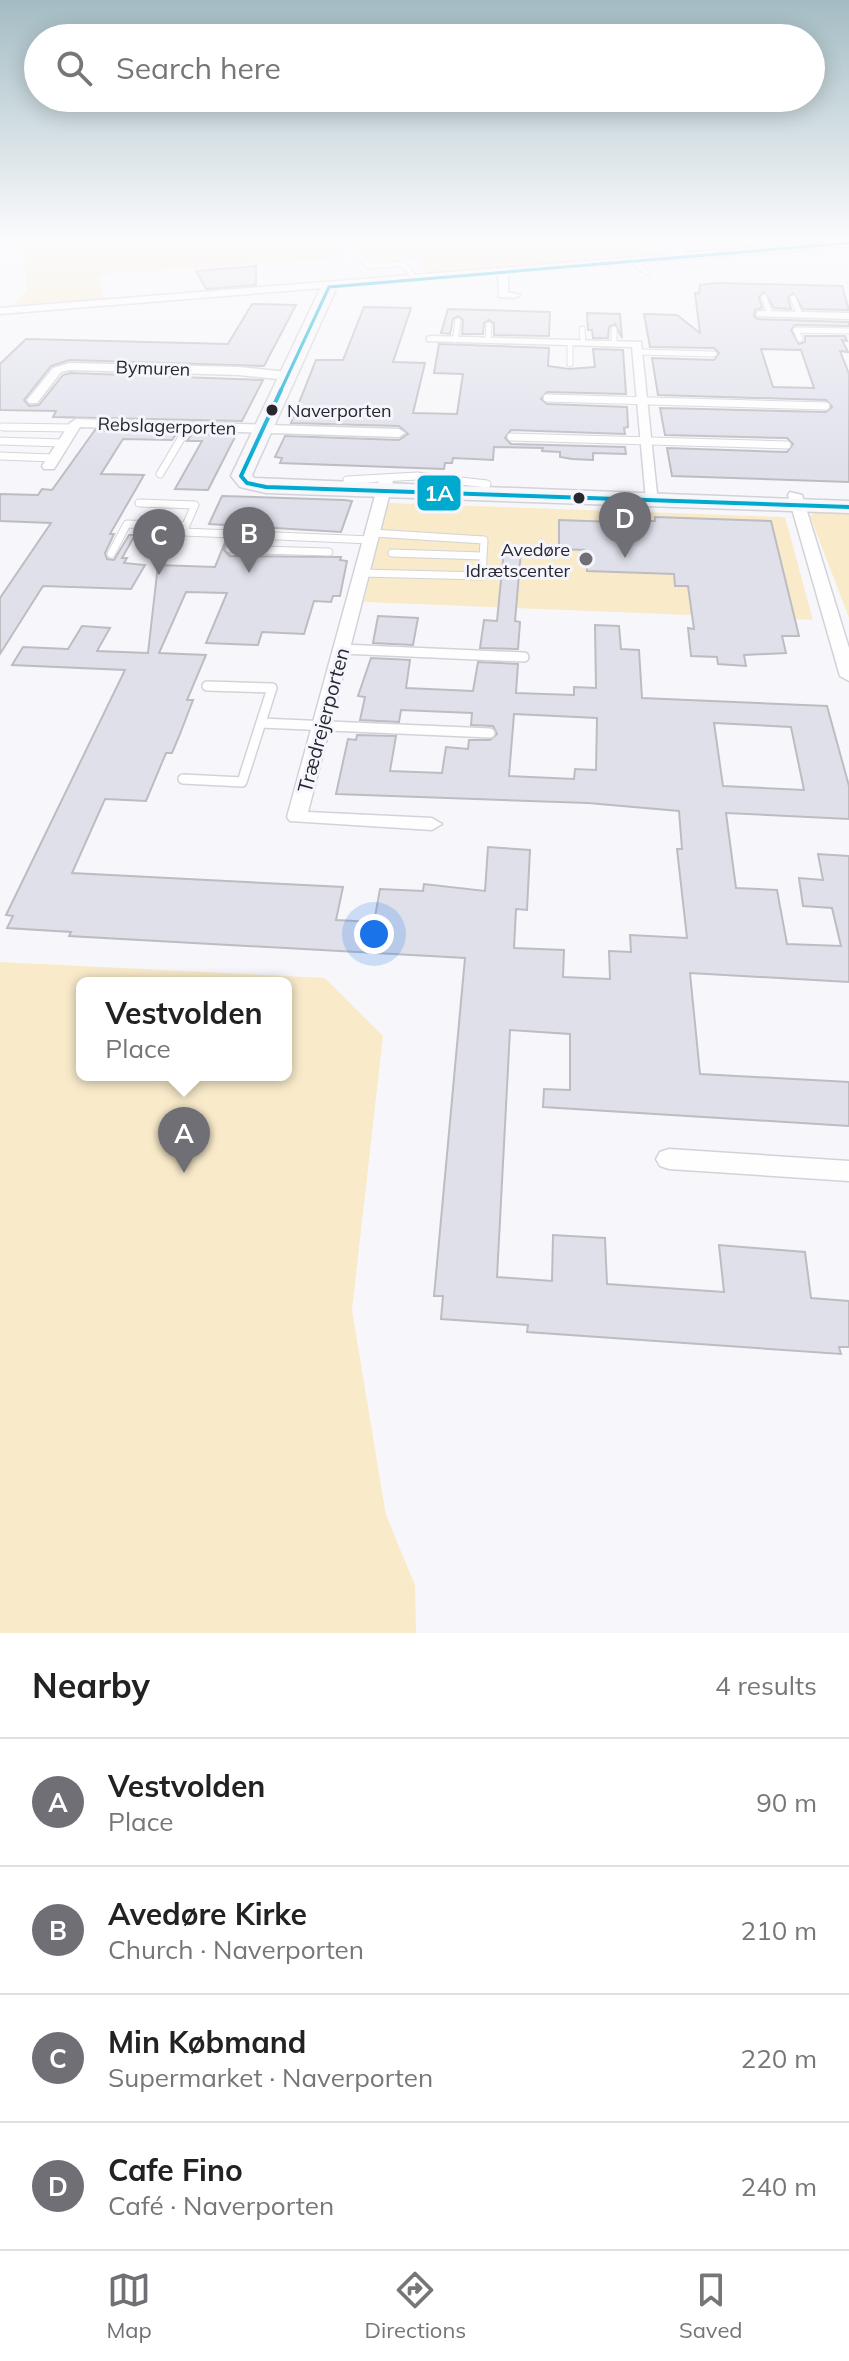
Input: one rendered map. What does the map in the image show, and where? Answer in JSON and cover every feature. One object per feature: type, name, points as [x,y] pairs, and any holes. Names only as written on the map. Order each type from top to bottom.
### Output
[{"type":"street","name":"Rebslagerporten","points":[[245,468],[316,314]]},
{"type":"street","points":[[773,314],[849,316]]},
{"type":"street","points":[[431,339],[637,344],[652,495]]},
{"type":"street","name":"Bymuren","points":[[33,400],[57,370],[69,366],[239,371],[288,376]]},
{"type":"street","name":"Rebslagerporten","points":[[51,462],[76,423],[399,433]]},
{"type":"street","points":[[652,495],[487,484],[385,486],[258,486],[242,478],[245,468],[263,477],[347,480],[385,486],[797,500],[849,507]]},
{"type":"street","name":"Trædrejerporten","points":[[385,486],[297,817],[432,824]]},
{"type":"street","points":[[797,500],[849,496]]},
{"type":"street","points":[[797,500],[849,676]]},
{"type":"street","points":[[669,1159],[849,1171]]},
{"type":"lane","points":[[455,340],[458,321]]},
{"type":"lane","points":[[488,340],[489,325]]},
{"type":"lane","points":[[582,329],[583,343]]},
{"type":"lane","points":[[614,329],[614,344]]},
{"type":"lane","points":[[800,339],[796,330],[849,331]]},
{"type":"lane","points":[[570,342],[570,364]]},
{"type":"lane","points":[[638,352],[714,354]]},
{"type":"lane","points":[[547,398],[826,406]]},
{"type":"lane","points":[[3,427],[73,428]]},
{"type":"lane","points":[[160,474],[188,427]]},
{"type":"lane","points":[[511,437],[787,445]]},
{"type":"lane","points":[[0,441],[63,443]]},
{"type":"lane","points":[[0,456],[51,462]]},
{"type":"lane","points":[[347,480],[410,475],[465,479],[487,484]]},
{"type":"lane","points":[[139,503],[195,505],[183,532],[472,537],[484,540],[482,576],[362,573]]},
{"type":"lane","points":[[111,554],[127,524],[186,526]]},
{"type":"lane","points":[[236,534],[230,549],[329,552]]},
{"type":"lane","points":[[392,553],[483,556]]},
{"type":"lane","points":[[342,649],[524,657]]},
{"type":"lane","points":[[183,779],[242,782],[272,688],[207,686]]},
{"type":"lane","points":[[261,723],[490,733]]},
{"type":"shaded area","name":"Avedøre Idrætscenter","points":[[388,503],[785,517],[813,620],[364,602]]},
{"type":"shaded area","points":[[816,512],[849,512],[849,618],[810,516]]},
{"type":"shaded area","points":[[0,962],[325,978],[383,1036],[352,1310],[386,1515],[415,1585],[416,1633],[0,1633]]},
{"type":"building","points":[[246,314],[291,314],[264,366],[69,360],[51,366],[24,400],[29,406],[39,405],[63,375],[70,373],[263,380],[242,421],[53,417],[56,411],[0,410],[0,364],[26,339],[228,344]]},
{"type":"building","points":[[361,314],[409,314],[393,362],[425,363],[413,413],[457,414],[463,374],[434,373],[439,344],[549,348],[548,366],[569,369],[595,367],[593,349],[623,350],[626,394],[547,392],[541,399],[547,404],[627,407],[628,427],[624,428],[625,434],[511,430],[505,438],[511,444],[625,447],[626,454],[593,453],[593,460],[572,459],[560,457],[560,452],[542,451],[543,448],[494,447],[493,460],[453,458],[452,463],[445,463],[444,469],[280,463],[282,458],[275,457],[285,436],[399,440],[408,434],[399,426],[291,423],[316,360],[343,360]]},
{"type":"building","points":[[446,314],[550,314],[549,336],[494,335],[494,323],[489,320],[484,323],[483,334],[462,334],[463,320],[458,316],[453,319],[450,334],[441,333]]},
{"type":"building","points":[[587,314],[620,314],[622,338],[615,324],[609,327],[608,338],[593,338],[592,330],[588,330]]},
{"type":"building","points":[[644,314],[677,315],[700,333],[698,314],[754,314],[757,319],[849,322],[849,326],[795,325],[791,330],[799,344],[805,342],[805,336],[845,336],[847,341],[842,340],[848,352],[840,351],[849,374],[849,482],[672,476],[667,448],[787,452],[793,444],[787,438],[665,435],[660,408],[826,412],[832,407],[826,400],[658,395],[652,358],[714,360],[719,353],[714,348],[650,347]],"holes":[[[761,349],[801,350],[814,388],[773,387]]]},
{"type":"building","points":[[95,430],[177,433],[172,440],[123,439],[101,474],[144,475],[110,534],[114,534],[105,553],[107,559],[114,560],[129,535],[135,535],[122,558],[127,558],[124,563],[145,565],[131,589],[43,586],[0,654],[0,598],[51,523],[0,521],[0,494],[38,495],[42,489],[52,490]]},
{"type":"building","points":[[192,434],[236,435],[208,490],[175,489],[202,441],[187,441]]},
{"type":"building","points":[[222,496],[352,501],[341,532],[209,524]]},
{"type":"building","points":[[655,517],[771,521],[799,636],[782,636],[786,653],[744,655],[746,666],[718,664],[717,657],[691,656],[688,628],[694,629],[688,586],[675,586],[674,574],[587,571],[585,550],[559,549],[559,520],[645,523],[655,521]]},
{"type":"building","points":[[226,540],[224,550],[230,556],[341,557],[340,560],[347,561],[340,596],[333,596],[331,602],[314,601],[304,634],[262,632],[258,645],[206,643],[227,593],[186,592],[159,653],[206,655],[187,700],[193,700],[180,734],[172,753],[166,753],[146,801],[105,799],[72,873],[343,887],[336,920],[374,922],[380,889],[423,891],[424,884],[485,891],[488,847],[530,850],[527,910],[516,909],[514,948],[564,950],[563,977],[610,979],[609,951],[631,952],[630,935],[687,938],[677,849],[682,849],[679,811],[588,803],[336,794],[348,739],[356,740],[357,735],[396,736],[390,771],[442,773],[446,747],[468,749],[469,740],[490,740],[497,734],[493,726],[471,725],[472,713],[401,710],[399,722],[360,720],[365,697],[358,696],[371,658],[410,660],[406,688],[473,691],[478,662],[518,664],[516,693],[574,695],[574,687],[596,688],[595,625],[619,626],[621,649],[639,650],[642,698],[827,706],[849,786],[849,819],[726,813],[736,888],[777,890],[787,944],[841,946],[832,908],[803,906],[799,878],[823,880],[818,854],[849,856],[849,982],[690,973],[700,1074],[849,1082],[849,1126],[543,1107],[544,1089],[570,1090],[570,1034],[510,1030],[497,1277],[552,1281],[553,1235],[605,1238],[607,1284],[724,1292],[719,1245],[805,1252],[811,1298],[849,1301],[849,1347],[839,1347],[841,1354],[527,1332],[528,1325],[441,1319],[443,1296],[434,1296],[465,958],[69,936],[71,932],[7,928],[13,916],[6,915],[125,670],[12,665],[23,647],[68,649],[82,626],[110,628],[97,651],[148,653],[158,565],[215,567]],"holes":[[[514,714],[597,718],[596,770],[575,769],[574,779],[509,776]],[[714,723],[791,727],[804,790],[723,786]]]},
{"type":"building","points":[[504,550],[521,551],[515,621],[520,622],[518,649],[480,648],[484,620],[497,621]]},
{"type":"building","points":[[378,616],[418,618],[413,645],[373,643]]},
{"type":"transit line","name":"1A","points":[[316,314],[241,476],[247,483],[266,487],[849,507]]},
{"type":"place","name":"Naverporten","points":[[272,410]]},
{"type":"place","name":"Cafe Fino","points":[[625,558]]},
{"type":"place","name":"Avedøre Idrætscenter","points":[[586,559]]},
{"type":"place","name":"Avedøre Kirke","points":[[249,573]]},
{"type":"place","name":"Min Købmand","points":[[159,575]]},
{"type":"place","name":"Vestvolden","points":[[184,1173]]}]
